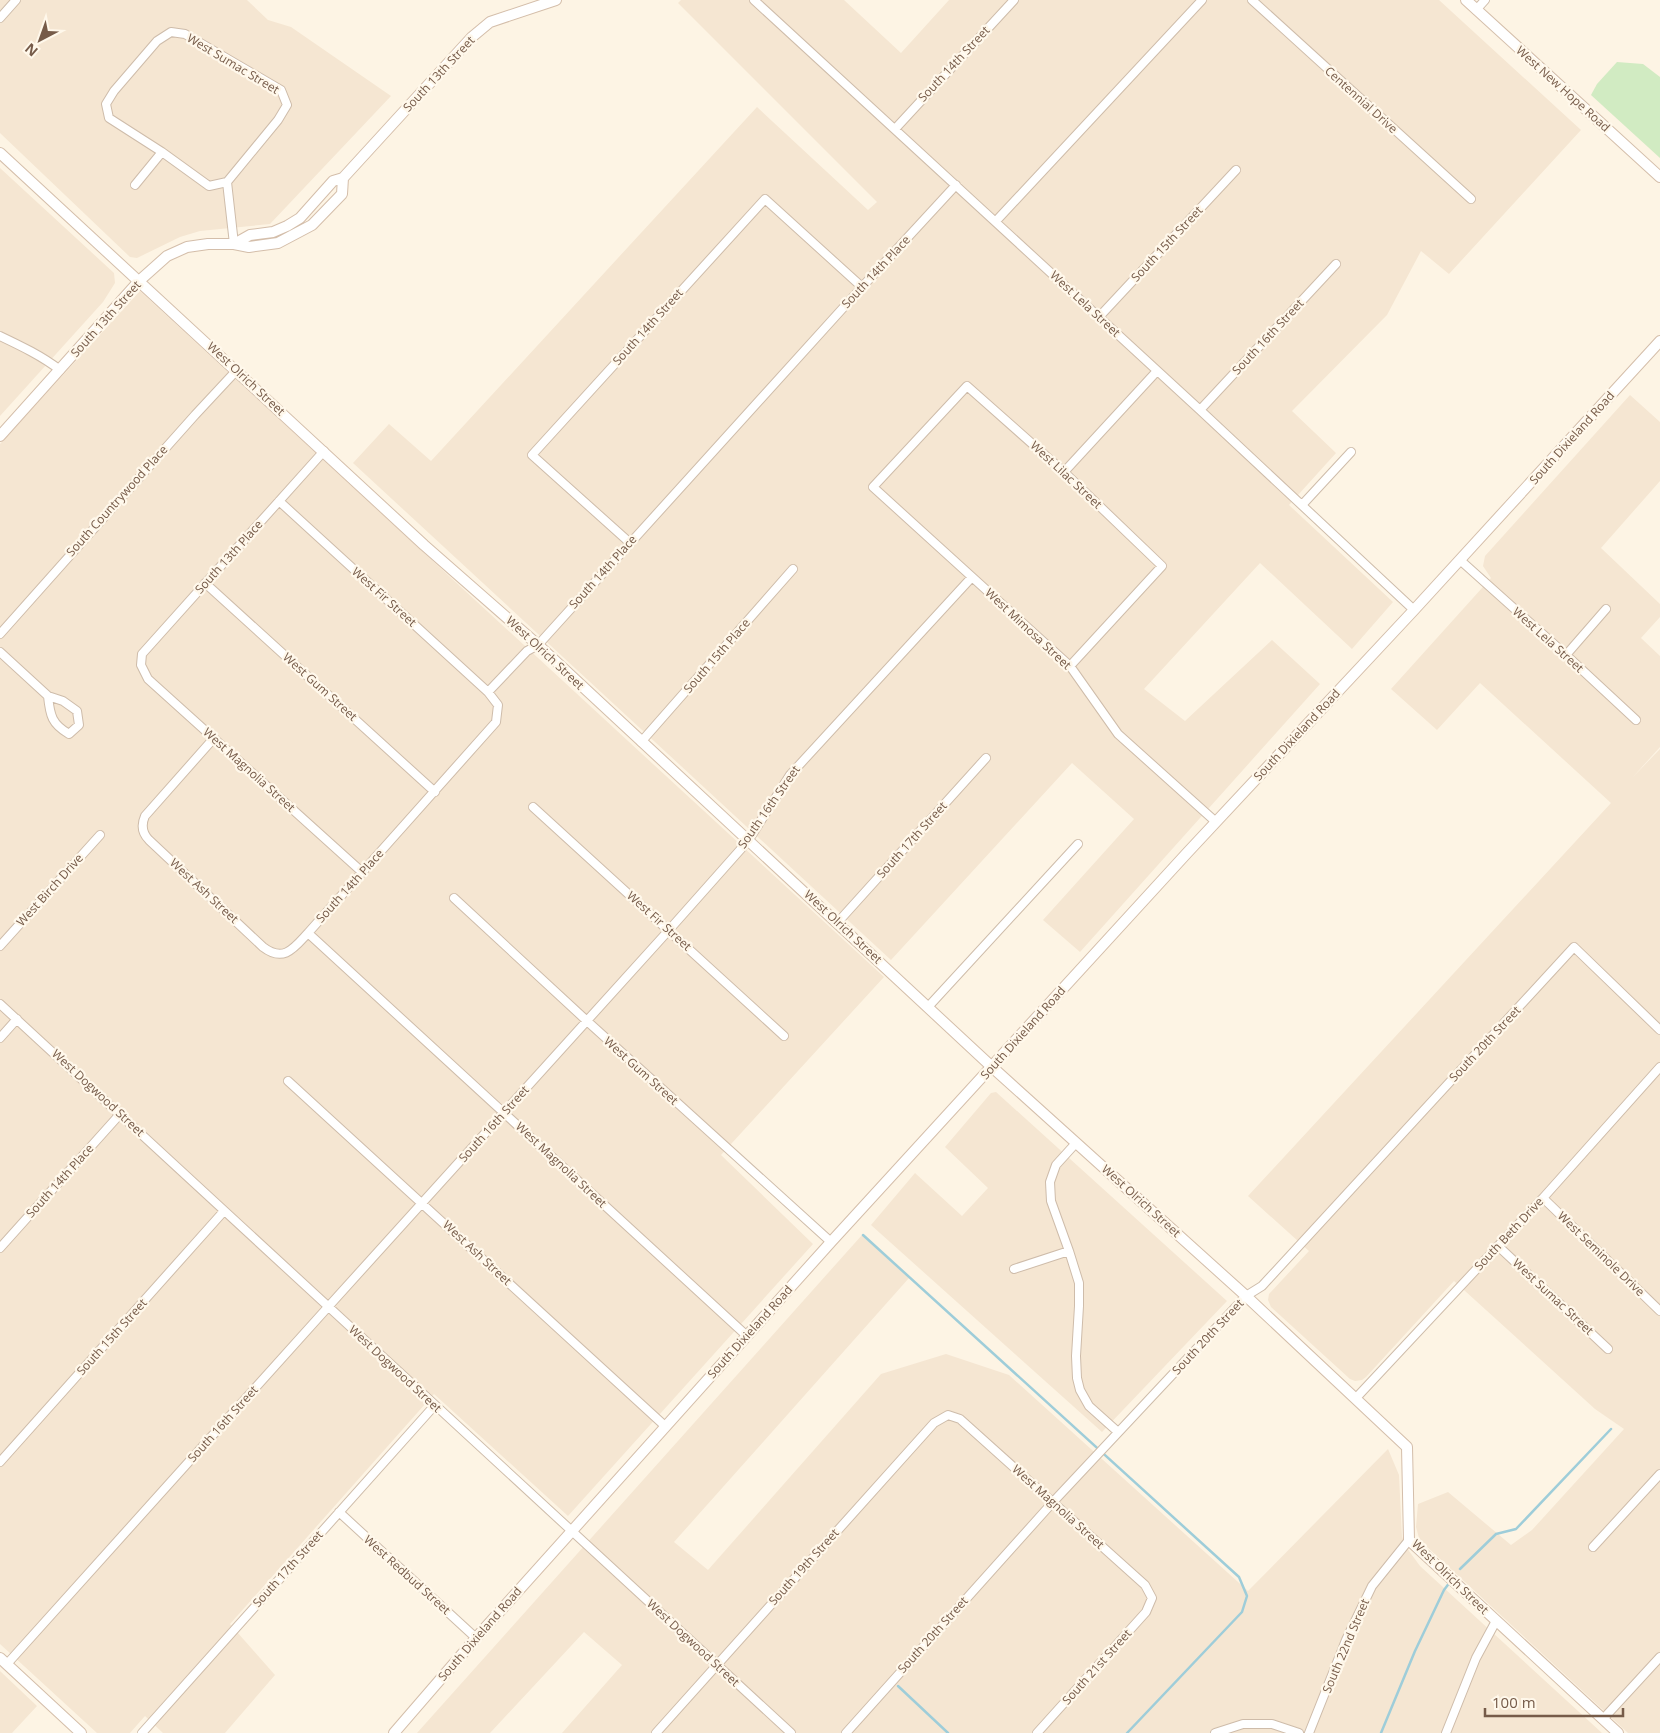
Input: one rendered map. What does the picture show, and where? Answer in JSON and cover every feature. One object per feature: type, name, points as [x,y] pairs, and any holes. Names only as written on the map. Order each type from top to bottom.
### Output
[{"type":"street","points":[[0,18],[16,0]]},
{"type":"street","name":"South 13th Street","points":[[234,244],[250,235],[272,232],[300,218],[333,181],[343,178],[472,36],[490,22],[556,0]]},
{"type":"street","name":"West Lela Street","points":[[754,0],[996,221],[1414,610]]},
{"type":"street","name":"South 14th Street","points":[[895,129],[1014,0]]},
{"type":"street","points":[[996,221],[1202,0]]},
{"type":"street","name":"Centennial Drive","points":[[1252,0],[1471,199]]},
{"type":"street","name":"West New Hope Road","points":[[1466,0],[1660,177]]},
{"type":"street","points":[[1476,10],[1485,0]]},
{"type":"street","name":"West Sumac Street","points":[[162,152],[109,118],[106,104],[114,91],[157,41],[171,32],[185,34],[281,90],[287,105],[278,120],[227,182]]},
{"type":"street","points":[[135,185],[162,152],[210,186],[227,182],[234,244]]},
{"type":"street","name":"West Olrich Street","points":[[0,153],[424,545],[538,645],[992,1067],[1246,1296],[1407,1447],[1409,1540],[1618,1733]]},
{"type":"street","name":"South 15th Street","points":[[1099,317],[1236,170]]},
{"type":"street","name":"South 13th Street","points":[[0,436],[96,327],[167,256],[187,247],[208,244],[234,244],[249,247],[278,243],[312,225],[342,194],[343,178]]},
{"type":"street","name":"South 14th Place","points":[[276,954],[289,952],[308,933],[496,722],[498,705],[488,692],[527,651],[538,645],[629,542],[956,186]]},
{"type":"street","name":"South 14th Street","points":[[629,542],[532,455],[765,199],[862,287]]},
{"type":"street","name":"South 16th Street","points":[[1200,410],[1336,264]]},
{"type":"street","points":[[0,336],[25,347],[60,370]]},
{"type":"street","name":"South Dixieland Road","points":[[394,1733],[476,1638],[831,1242],[1660,341]]},
{"type":"street","name":"South Countrywood Place","points":[[0,634],[195,414],[236,371]]},
{"type":"street","points":[[1064,472],[1157,371]]},
{"type":"street","name":"West Lilac Street","points":[[873,487],[967,386],[1064,472],[1162,566],[1070,666]]},
{"type":"street","name":"South 13th Place","points":[[141,666],[142,654],[324,451]]},
{"type":"street","points":[[1302,504],[1351,452]]},
{"type":"street","name":"West Mimosa Street","points":[[873,487],[1070,666],[1118,734],[1216,822]]},
{"type":"street","name":"West Fir Street","points":[[279,501],[488,692]]},
{"type":"street","name":"West Lela Street","points":[[1460,560],[1566,654],[1636,720]]},
{"type":"street","name":"South 15th Place","points":[[641,742],[793,570]]},
{"type":"street","name":"South 16th Street","points":[[4,1661],[670,930],[748,840],[790,775],[972,577]]},
{"type":"street","name":"West Gum Street","points":[[205,583],[435,792]]},
{"type":"street","points":[[1566,654],[1606,609]]},
{"type":"street","points":[[0,652],[48,696],[63,700],[77,711],[79,725],[69,734],[57,727],[49,710],[48,696]]},
{"type":"street","name":"West Magnolia Street","points":[[141,666],[148,679],[362,872]]},
{"type":"street","name":"West Ash Street","points":[[214,738],[145,816],[143,830],[149,840],[263,947],[276,954]]},
{"type":"street","name":"South 17th Street","points":[[838,922],[986,758]]},
{"type":"street","name":"West Fir Street","points":[[532,806],[784,1036]]},
{"type":"street","name":"West Birch Drive","points":[[0,946],[100,835]]},
{"type":"street","points":[[928,1007],[1078,844]]},
{"type":"street","name":"West Gum Street","points":[[454,898],[586,1021],[831,1242]]},
{"type":"street","name":"West Magnolia Street","points":[[308,933],[747,1336]]},
{"type":"street","name":"South 20th Street","points":[[846,1733],[1053,1502],[1246,1296],[1262,1286],[1574,947],[1660,1030]]},
{"type":"street","name":"West Dogwood Street","points":[[0,1004],[791,1733]]},
{"type":"street","points":[[0,1038],[17,1019]]},
{"type":"street","name":"South Beth Drive","points":[[1356,1398],[1543,1198],[1660,1067]]},
{"type":"street","name":"West Ash Street","points":[[288,1081],[423,1202],[665,1426]]},
{"type":"street","name":"South 14th Place","points":[[0,1248],[120,1113]]},
{"type":"street","points":[[1076,1143],[1056,1164],[1050,1182],[1051,1201],[1079,1283],[1076,1356],[1077,1378],[1080,1390],[1089,1406],[1118,1432]]},
{"type":"street","name":"West Seminole Drive","points":[[1543,1198],[1660,1311]]},
{"type":"street","name":"South 15th Street","points":[[0,1462],[224,1211]]},
{"type":"street","name":"West Sumac Street","points":[[1498,1246],[1608,1348]]},
{"type":"street","points":[[1014,1269],[1069,1251]]},
{"type":"street","points":[[1654,1305],[1660,1298]]},
{"type":"street","name":"South 17th Street","points":[[142,1733],[435,1405]]},
{"type":"street","name":"South 19th Street","points":[[656,1733],[934,1423],[948,1415],[960,1419]]},
{"type":"street","name":"West Magnolia Street","points":[[960,1419],[1145,1586],[1152,1598]]},
{"type":"street","points":[[1593,1548],[1660,1474]]},
{"type":"street","name":"West Redbud Street","points":[[339,1512],[476,1638]]},
{"type":"street","name":"South 22nd Street","points":[[1309,1733],[1346,1640],[1372,1586],[1409,1540]]},
{"type":"street","name":"South 21st Street","points":[[1037,1733],[1146,1612],[1152,1598]]},
{"type":"street","points":[[1446,1733],[1476,1658],[1496,1621]]},
{"type":"street","points":[[1603,1719],[1660,1657]]},
{"type":"street","points":[[4,1661],[81,1733]]},
{"type":"street","points":[[1216,1733],[1243,1724],[1272,1724],[1299,1733]]},
{"type":"shaded area","points":[[0,0],[247,0],[268,20],[291,27],[391,96],[270,224],[200,231],[180,237],[137,258],[130,257],[0,133]]},
{"type":"shaded area","points":[[681,0],[844,0],[901,53],[949,0],[1439,0],[1581,130],[1449,274],[1421,251],[1387,315],[1292,411],[1336,453],[1289,505],[1393,602],[1352,649],[1260,563],[1144,689],[1185,721],[1272,640],[1320,684],[1080,952],[1043,920],[1134,819],[1072,763],[891,960],[353,463],[389,424],[431,461],[757,107],[868,210],[877,202],[678,3]]},
{"type":"shaded area","points":[[0,168],[114,273],[115,283],[103,302],[0,416]]},
{"type":"shaded area","points":[[140,291],[884,977],[721,1155],[813,1244],[568,1516],[434,1394],[230,1624],[275,1675],[225,1733],[163,1733],[145,1716],[130,1733],[97,1733],[0,1644],[0,444]]},
{"type":"shaded area","points":[[1630,395],[1660,422],[1660,481],[1601,548],[1660,604],[1660,617],[1641,638],[1660,656],[1660,747],[1632,778],[1660,749],[1660,1733],[1628,1733],[1425,1545],[1419,1538],[1416,1527],[1418,1504],[1448,1492],[1511,1545],[1532,1530],[1624,1429],[1595,1409],[1454,1281],[1366,1377],[1355,1381],[1350,1379],[1271,1307],[1268,1300],[1269,1294],[1309,1251],[1248,1196],[1611,803],[1480,683],[1437,730],[1391,689],[1491,578],[1483,566],[1485,556]]},
{"type":"shaded area","points":[[996,1092],[1227,1301],[1102,1432],[871,1225],[915,1173],[962,1216],[988,1188],[945,1147],[991,1093]]},
{"type":"shaded area","points":[[862,1235],[909,1278],[674,1542],[708,1570],[881,1374],[946,1354],[1009,1375],[1248,1591],[1388,1449],[1399,1475],[1402,1537],[1420,1566],[1602,1733],[562,1733],[622,1665],[584,1632],[490,1733],[417,1733]]},
{"type":"shaded area","points":[[0,1671],[37,1706],[12,1733],[0,1733]]},
{"type":"green space","points":[[1617,62],[1643,64],[1660,77],[1660,158],[1591,95],[1597,84]]},
{"type":"waterway","points":[[863,1235],[1239,1577],[1247,1596],[1242,1612],[1127,1733]]},
{"type":"waterway","points":[[1460,1569],[1496,1534],[1516,1529],[1611,1429]]},
{"type":"waterway","points":[[1381,1733],[1415,1651],[1444,1590],[1450,1582]]},
{"type":"waterway","points":[[898,1686],[948,1733]]}]
